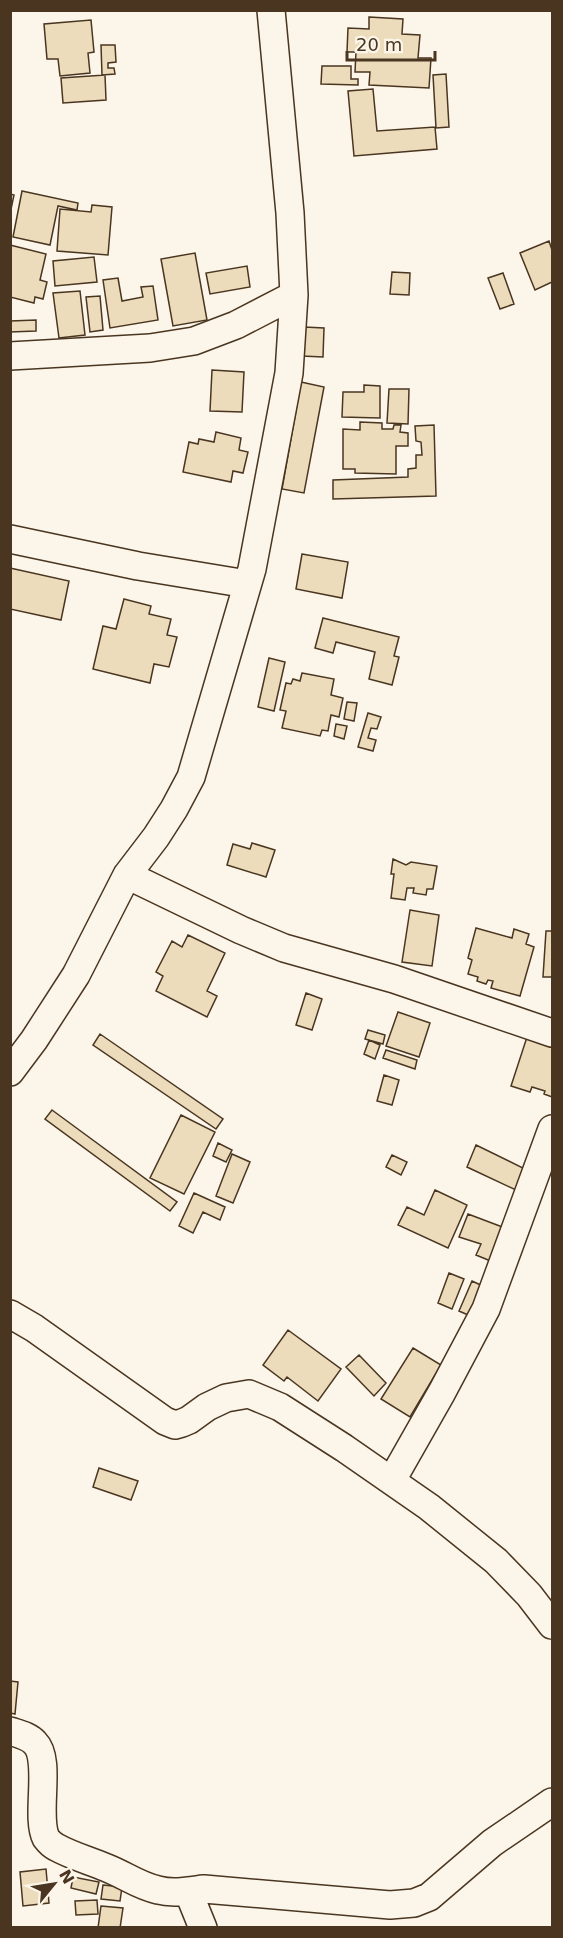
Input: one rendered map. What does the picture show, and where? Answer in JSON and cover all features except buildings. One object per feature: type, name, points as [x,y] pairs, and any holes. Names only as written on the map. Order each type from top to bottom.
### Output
[{"type":"street","points":[[10,1072],[34,1040],[76,975],[127,875],[156,837],[191,777],[256,552],[289,373],[294,295],[290,213],[272,10]]},
{"type":"street","points":[[11,356],[150,348],[194,340],[236,325],[294,295]]},
{"type":"street","points":[[10,539],[138,566],[247,584]]},
{"type":"street","points":[[127,875],[241,930],[284,948],[394,979],[552,1033]]},
{"type":"street","points":[[392,1480],[486,1310],[545,1172],[552,1129]]},
{"type":"street","points":[[10,1314],[34,1328],[165,1421],[174,1425],[189,1420],[207,1407],[226,1398],[249,1394],[280,1407],[429,1507],[496,1561],[530,1595],[552,1625]]},
{"type":"street","points":[[10,1731],[34,1741],[39,1748],[43,1769],[43,1827],[51,1844],[110,1869],[136,1884],[159,1891],[176,1893],[204,1889],[390,1905],[414,1903],[429,1896],[492,1843],[552,1803]]},
{"type":"street","points":[[188,1891],[203,1928]]}]
